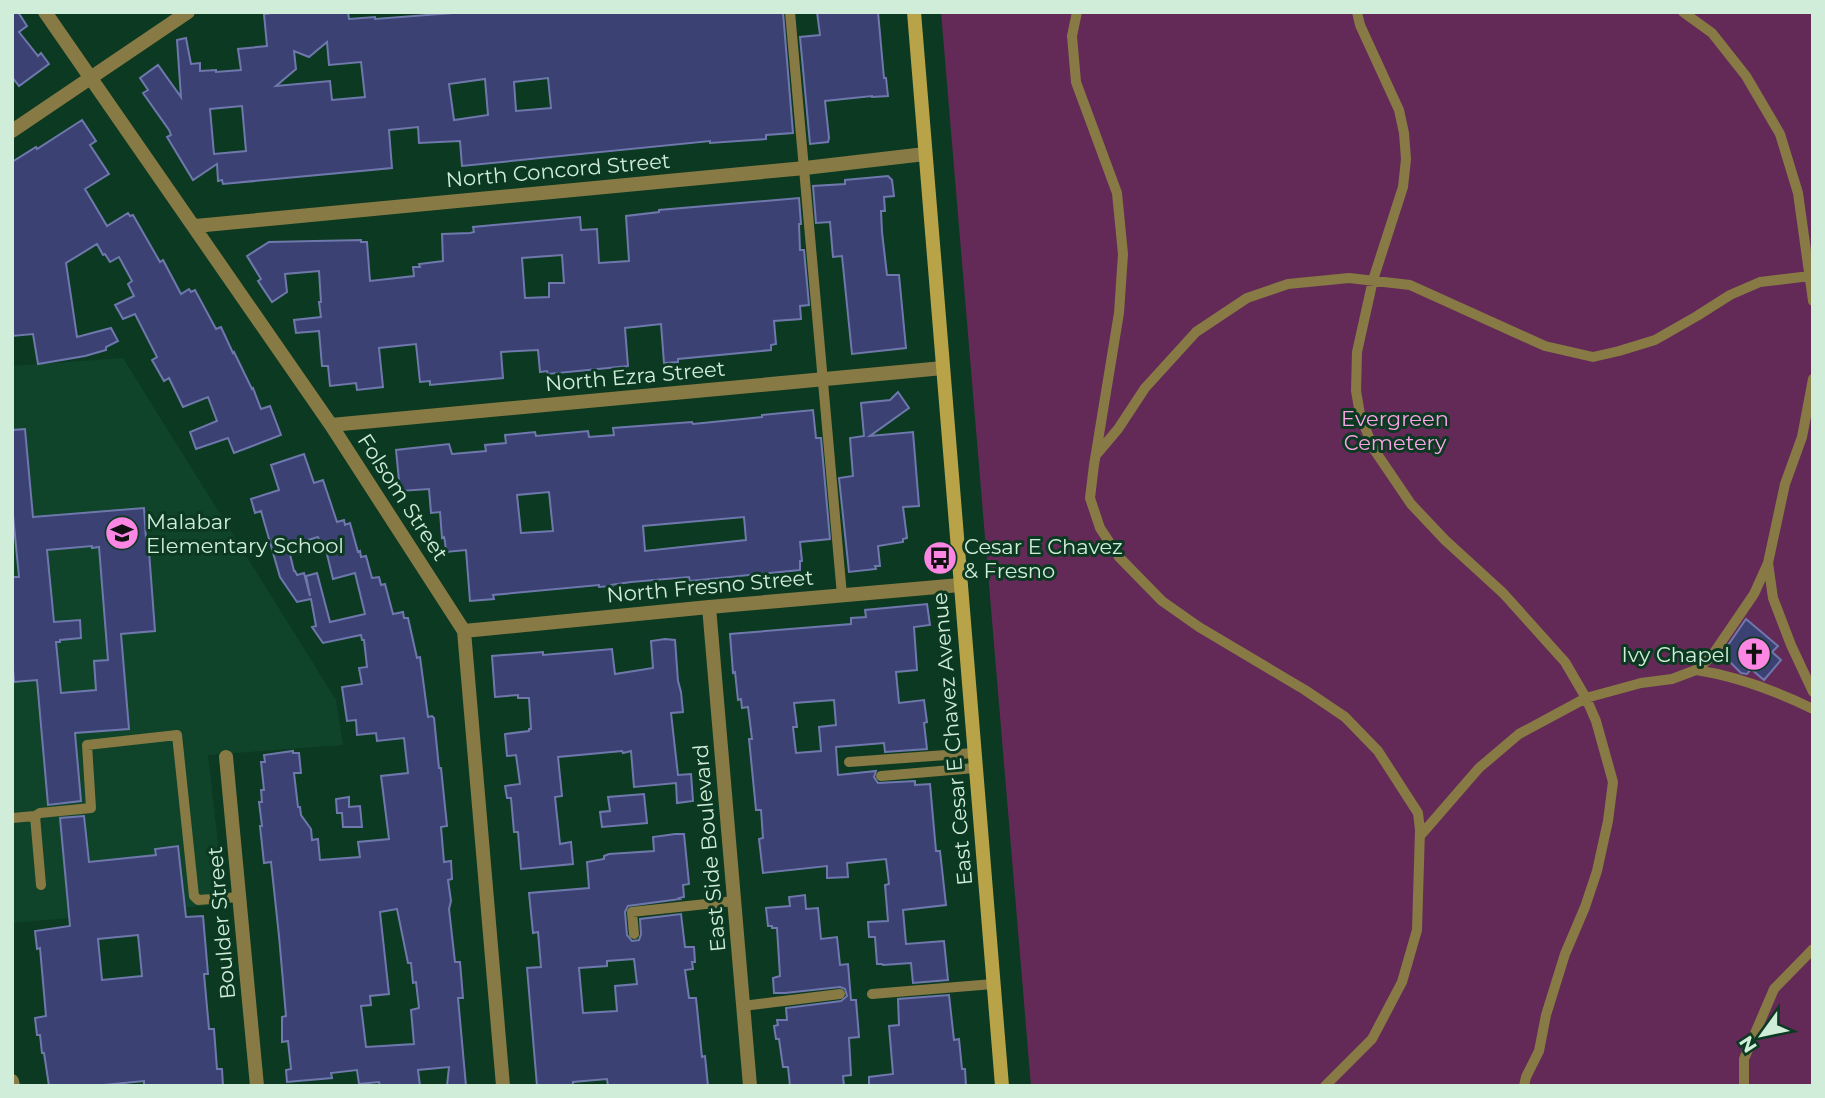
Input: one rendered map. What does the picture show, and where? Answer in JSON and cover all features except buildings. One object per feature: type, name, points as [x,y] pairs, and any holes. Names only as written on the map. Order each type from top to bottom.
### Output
[{"type":"main road","name":"East Cesar E Chavez Avenue","points":[[914,12],[1002,1086]]},
{"type":"street","name":"Folsom Street","points":[[45,12],[331,425],[464,631],[503,1086]]},
{"type":"street","points":[[12,131],[188,12]]},
{"type":"street","name":"North Concord Street","points":[[195,226],[805,168],[925,154]]},
{"type":"street","name":"North Ezra Street","points":[[331,425],[943,368]]},
{"type":"street","name":"North Fresno Street","points":[[464,631],[961,585]]},
{"type":"street","name":"East Side Boulevard","points":[[709,607],[750,1086]]},
{"type":"street","name":"Boulder Street","points":[[226,757],[257,1086]]},
{"type":"lane","points":[[790,12],[842,595]]},
{"type":"lane","points":[[1077,12],[1072,36],[1076,82],[1117,192],[1123,254],[1119,313],[1090,498],[1100,528],[1118,557],[1162,601],[1345,717],[1378,751],[1418,813],[1420,836],[1417,930],[1402,982],[1371,1039],[1325,1086]]},
{"type":"lane","points":[[1357,12],[1360,25],[1399,110],[1406,159],[1403,187],[1373,280],[1357,352],[1356,391],[1360,414],[1373,448],[1411,504],[1445,540],[1503,593],[1566,662],[1596,721],[1613,782],[1597,871],[1546,1015],[1539,1051],[1524,1086]]},
{"type":"lane","points":[[1683,12],[1712,33],[1746,76],[1780,134],[1798,193],[1813,301]]},
{"type":"lane","points":[[1096,456],[1118,429],[1144,388],[1196,332],[1247,298],[1288,284],[1349,278],[1410,285],[1545,346],[1593,357],[1655,340],[1730,295],[1760,282],[1810,276]]},
{"type":"lane","points":[[1420,836],[1479,768],[1519,734],[1586,698],[1672,679],[1696,670],[1711,657],[1754,594],[1768,563],[1784,484],[1802,437],[1813,379]]},
{"type":"lane","points":[[1768,563],[1773,598],[1813,692]]},
{"type":"lane","points":[[1696,670],[1718,674],[1787,696],[1813,709]]},
{"type":"lane","points":[[12,818],[92,808],[87,745],[177,735],[194,897],[198,900],[239,897]]},
{"type":"lane","points":[[849,762],[975,760]]},
{"type":"lane","points":[[881,776],[975,760]]},
{"type":"lane","points":[[35,816],[41,885]]},
{"type":"lane","points":[[634,934],[632,912],[734,901]]},
{"type":"lane","points":[[1744,1086],[1744,1059],[1774,989],[1813,949]]},
{"type":"lane","points":[[872,994],[993,984]]},
{"type":"lane","points":[[743,1006],[840,994]]},
{"type":"shaded area","name":"Malabar Elementary School","points":[[123,358],[336,700],[343,745],[208,755],[225,904],[13,923],[12,366]]},
{"type":"green space","name":"Evergreen Cemetery","points":[[941,12],[1813,12],[1813,1086],[1031,1086]]},
{"type":"place","name":"Malabar Elementary School","points":[[122,533]]},
{"type":"place","name":"Cesar E Chavez & Fresno","points":[[940,558]]},
{"type":"place","name":"Ivy Chapel","points":[[1754,654]]}]
